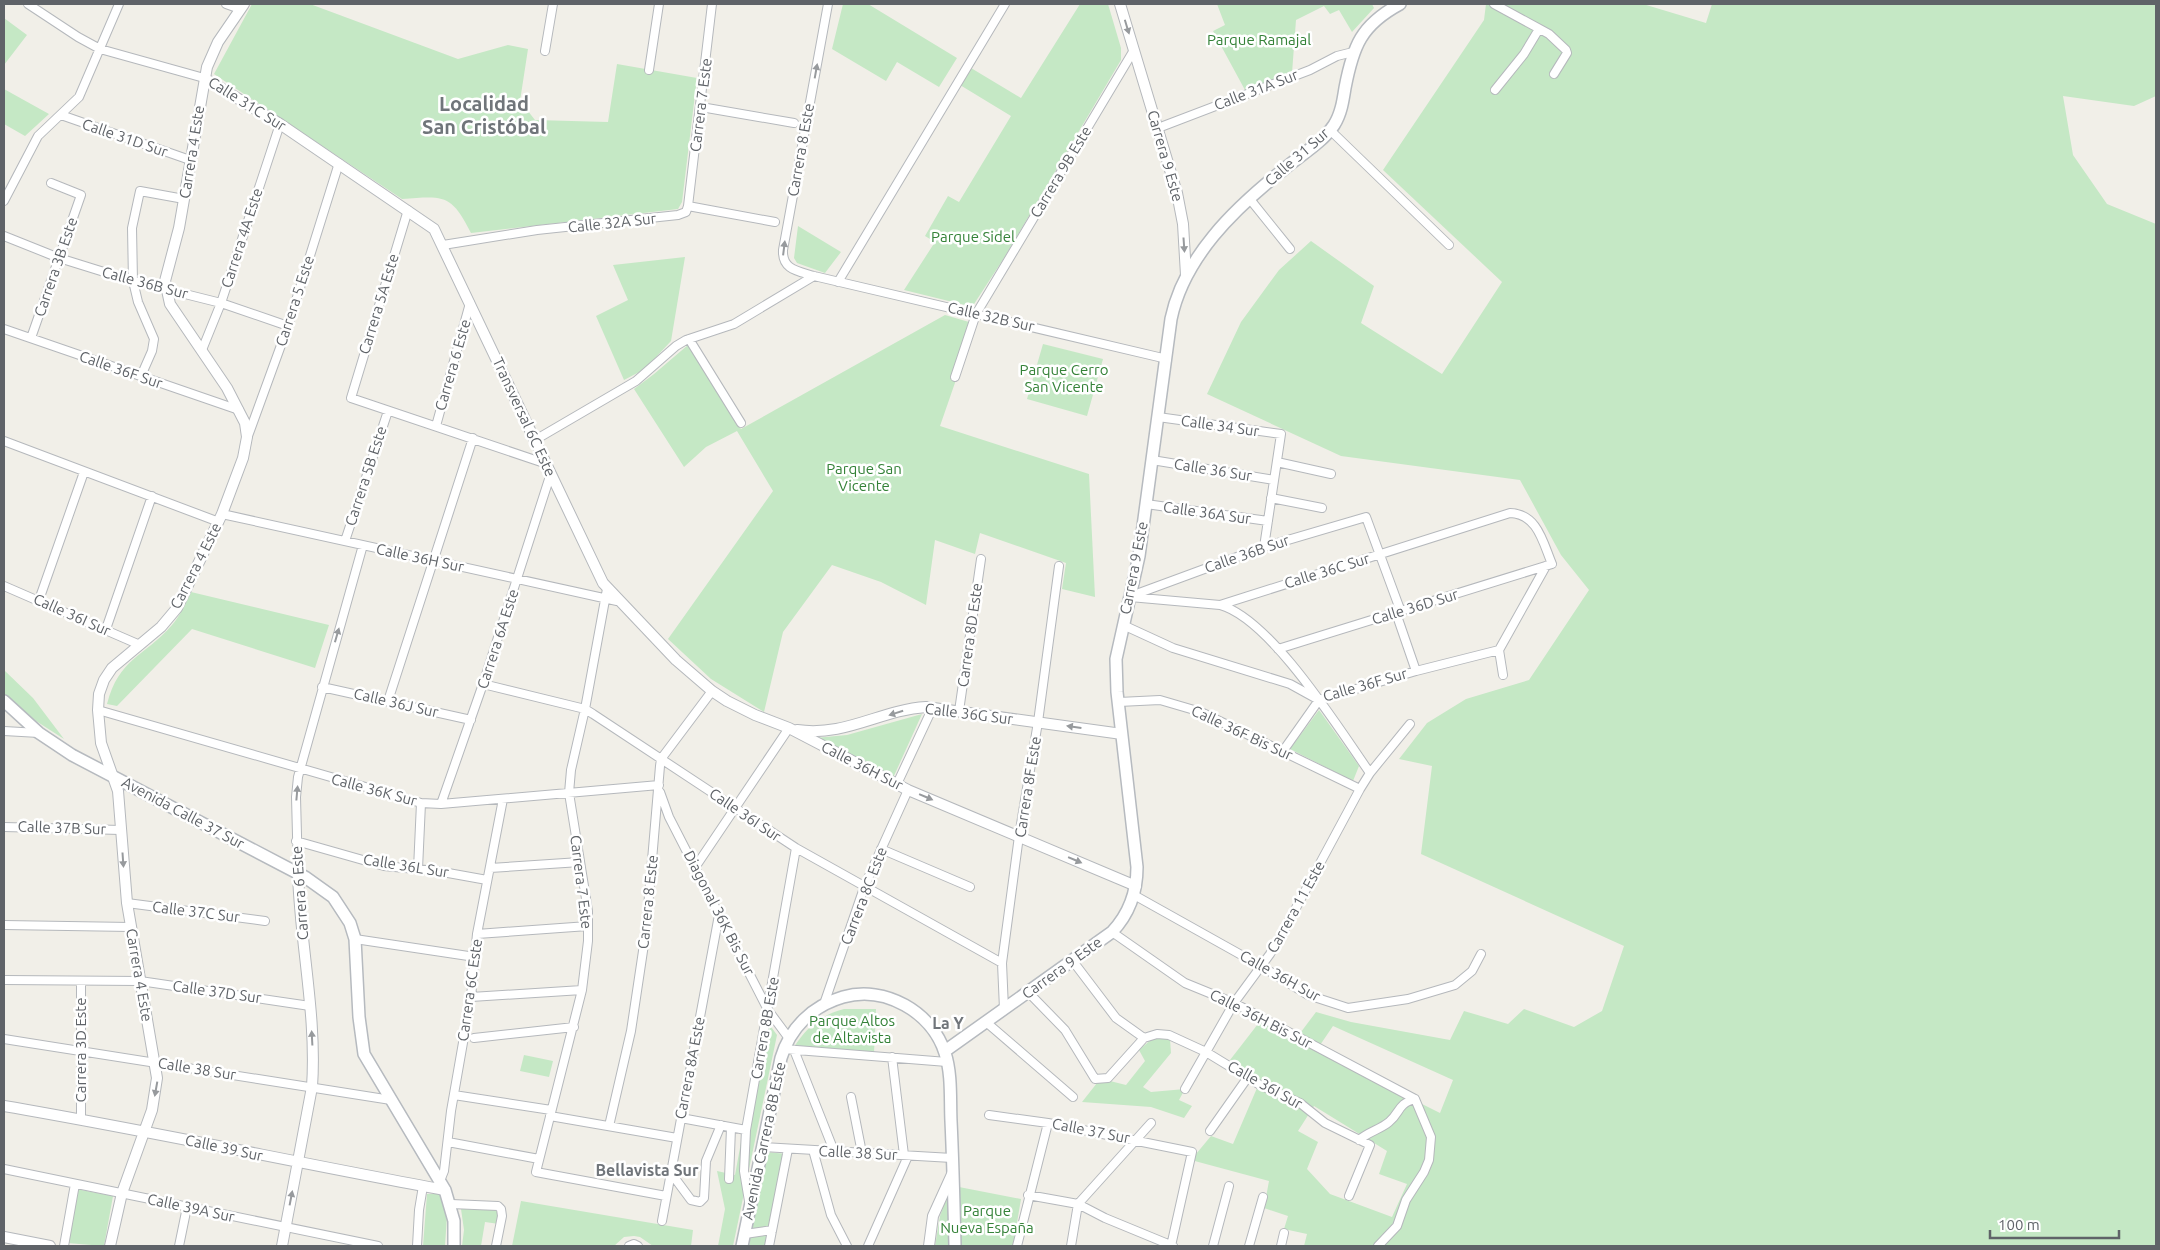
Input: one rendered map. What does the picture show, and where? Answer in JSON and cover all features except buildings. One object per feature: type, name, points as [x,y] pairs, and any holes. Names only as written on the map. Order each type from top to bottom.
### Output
[{"type":"main road","name":"Calle 31 Sur","points":[[1186,275],[1215,234],[1249,198],[1330,130],[1340,112],[1353,52],[1362,34],[1383,8],[1400,4]]},
{"type":"main road","name":"Carrera 9 Este","points":[[946,1056],[986,1022],[1112,932],[1124,917],[1135,891],[1137,867],[1122,734],[1116,659],[1130,597],[1146,504],[1174,306],[1186,275]]},
{"type":"main road","name":"Avenida Calle 37 Sur","points":[[4,702],[39,733],[72,755],[317,884],[333,898],[346,916],[354,935]]},
{"type":"main road","points":[[354,935],[362,1047],[367,1061],[443,1186],[451,1204],[455,1231],[454,1246]]},
{"type":"main road","points":[[788,1037],[803,1020],[824,1004],[858,994],[872,994],[896,1001],[913,1010],[928,1022],[946,1056],[953,1172],[955,1246]]},
{"type":"main road","name":"Avenida Carrera 8B Este","points":[[742,1246],[763,1147],[789,1049],[788,1037]]},
{"type":"street","name":"Calle 31C Sur","points":[[28,4],[100,49],[204,78],[280,124],[408,210],[434,229],[443,245]]},
{"type":"street","points":[[4,201],[38,136],[78,97],[119,4]]},
{"type":"street","points":[[226,4],[242,7]]},
{"type":"street","points":[[545,51],[553,4]]},
{"type":"street","points":[[649,70],[659,4]]},
{"type":"street","name":"Carrera 7 Este","points":[[688,206],[712,4]]},
{"type":"street","name":"Carrera 8 Este","points":[[814,276],[787,266],[783,250],[828,4]]},
{"type":"street","points":[[838,282],[1005,4]]},
{"type":"street","name":"Carrera 9 Este","points":[[1120,4],[1158,128],[1181,215],[1186,275]]},
{"type":"street","points":[[1494,4],[1507,7],[1549,34],[1566,50],[1567,53],[1554,74]]},
{"type":"street","name":"Carrera 4 Este","points":[[110,1246],[122,1194],[145,1131],[156,1092],[156,1063],[127,903],[118,791],[103,752],[98,710],[99,694],[108,674],[161,627],[176,608],[221,518],[243,458],[247,437],[245,423],[227,388],[170,304],[165,288],[184,199],[204,78],[214,50],[242,7]]},
{"type":"street","points":[[1495,90],[1524,54],[1539,29]]},
{"type":"street","name":"Carrera 9B Este","points":[[955,377],[976,314],[1134,50]]},
{"type":"street","name":"Calle 31A Sur","points":[[1158,128],[1310,70],[1337,56],[1353,52]]},
{"type":"street","points":[[701,108],[794,124]]},
{"type":"street","name":"Calle 31D Sur","points":[[61,115],[190,160]]},
{"type":"street","name":"Carrera 4A Este","points":[[202,350],[221,303],[280,124]]},
{"type":"street","points":[[1330,130],[1450,246]]},
{"type":"street","name":"Carrera 5 Este","points":[[247,437],[288,326],[339,163]]},
{"type":"street","name":"Carrera 3B Este","points":[[31,338],[82,195],[51,183]]},
{"type":"street","points":[[141,376],[152,351],[154,339],[138,302],[133,282],[132,228],[140,191],[184,199]]},
{"type":"street","points":[[1249,198],[1290,249]]},
{"type":"street","points":[[688,206],[775,222]]},
{"type":"street","name":"Calle 32A Sur","points":[[443,245],[537,230],[678,215],[684,214],[688,206]]},
{"type":"street","name":"Carrera 5A Este","points":[[388,411],[351,398],[408,210]]},
{"type":"street","name":"Calle 36B Sur","points":[[4,236],[59,258],[133,282],[165,288],[221,303],[288,326]]},
{"type":"street","name":"Transversal 6C Este","points":[[443,245],[606,593]]},
{"type":"street","points":[[535,440],[636,381],[676,346],[689,339],[742,320],[814,276]]},
{"type":"street","name":"Calle 32B Sur","points":[[814,276],[1167,359]]},
{"type":"street","name":"Carrera 6 Este","points":[[436,426],[470,303]]},
{"type":"street","name":"Calle 36F Sur","points":[[4,329],[239,410]]},
{"type":"street","points":[[689,339],[740,423]]},
{"type":"street","points":[[388,411],[473,438],[548,468]]},
{"type":"street","name":"Carrera 5B Este","points":[[345,541],[388,411]]},
{"type":"street","name":"Calle 34 Sur","points":[[1158,417],[1281,434],[1277,462]]},
{"type":"street","points":[[388,701],[473,438]]},
{"type":"street","name":"Calle 36H Sur","points":[[4,441],[84,472],[221,518],[345,541],[518,579],[606,593],[617,601],[712,691],[748,712],[788,728],[908,790],[1019,836],[1135,891],[1308,995],[1348,1008],[1408,999],[1455,985],[1472,971],[1481,954]]},
{"type":"street","name":"Calle 36 Sur","points":[[1152,460],[1274,480]]},
{"type":"street","points":[[1264,548],[1277,462],[1331,474]]},
{"type":"street","name":"Carrera 6A Este","points":[[441,804],[484,684],[518,579],[548,468]]},
{"type":"street","points":[[39,600],[84,472]]},
{"type":"street","points":[[106,629],[152,496]]},
{"type":"street","points":[[1271,498],[1322,508]]},
{"type":"street","name":"Calle 36A Sur","points":[[1146,504],[1268,521]]},
{"type":"street","name":"Calle 36C Sur","points":[[1130,597],[1220,604],[1505,514],[1520,514],[1535,525],[1549,565]]},
{"type":"street","name":"Calle 36B Sur","points":[[1130,597],[1264,548],[1366,517],[1379,554]]},
{"type":"street","name":"Carrera 6 Este","points":[[282,1246],[312,1087],[310,1006],[298,873],[296,797],[300,769],[363,545]]},
{"type":"street","points":[[1379,554],[1416,671]]},
{"type":"street","name":"Carrera 8D Este","points":[[959,711],[981,559]]},
{"type":"street","points":[[1503,676],[1499,650],[1549,565]]},
{"type":"street","name":"Calle 36D Sur","points":[[1278,649],[1549,565]]},
{"type":"street","name":"Carrera 8F Este","points":[[1004,1009],[1002,964],[1059,566]]},
{"type":"street","name":"Calle 36I Sur","points":[[4,586],[140,645]]},
{"type":"street","name":"Carrera 7 Este","points":[[606,593],[568,793],[580,862],[588,926],[582,990],[536,1172],[666,1196]]},
{"type":"street","points":[[1220,604],[1244,616],[1278,649],[1319,700],[1370,772]]},
{"type":"street","name":"Calle 36F Sur","points":[[1124,625],[1173,648],[1290,684],[1319,700],[1416,671],[1499,650]]},
{"type":"street","name":"Calle 36I Sur","points":[[484,684],[585,709],[796,848],[1002,964]]},
{"type":"street","name":"Calle 36J Sur","points":[[322,687],[471,720]]},
{"type":"street","points":[[661,759],[712,691]]},
{"type":"street","name":"Calle 36F Bis Sur","points":[[1119,702],[1160,700],[1174,703],[1218,719],[1360,789]]},
{"type":"street","points":[[1283,751],[1319,700]]},
{"type":"street","points":[[897,784],[932,707]]},
{"type":"street","name":"Calle 36G Sur","points":[[788,728],[808,731],[840,730],[908,709],[932,707],[1122,734]]},
{"type":"street","name":"Calle 36K Sur","points":[[98,710],[421,803],[441,804],[659,785]]},
{"type":"street","name":"Carrera 11 Este","points":[[1185,1089],[1234,1003],[1283,932],[1370,772],[1410,724]]},
{"type":"street","points":[[696,866],[788,728]]},
{"type":"street","points":[[4,731],[39,733]]},
{"type":"street","name":"Carrera 8 Este","points":[[609,1126],[632,1022],[646,931],[661,759]]},
{"type":"street","name":"Diagonal 36K Bis Sur","points":[[659,785],[669,817],[696,866],[719,915],[768,1010],[788,1037]]},
{"type":"street","name":"Carrera 8C Este","points":[[824,1004],[865,886],[908,790]]},
{"type":"street","name":"Carrera 6C Este","points":[[443,1186],[454,1094],[471,996],[477,934],[503,799]]},
{"type":"street","points":[[418,869],[421,803]]},
{"type":"street","name":"Calle 37B Sur","points":[[4,826],[121,830]]},
{"type":"street","name":"Calle 36L Sur","points":[[296,841],[384,866],[418,869],[487,880]]},
{"type":"street","name":"Carrera 8B Este","points":[[751,1207],[744,1171],[746,1130],[796,848]]},
{"type":"street","points":[[881,849],[970,887]]},
{"type":"street","points":[[490,868],[580,862]]},
{"type":"street","name":"Calle 37C Sur","points":[[127,903],[265,921]]},
{"type":"street","name":"Carrera 8A Este","points":[[662,1221],[719,915]]},
{"type":"street","points":[[4,925],[131,927]]},
{"type":"street","points":[[477,934],[588,926]]},
{"type":"street","name":"Calle 36H Bis Sur","points":[[1112,932],[1185,983],[1234,1003],[1415,1099]]},
{"type":"street","points":[[354,935],[475,957]]},
{"type":"street","points":[[1028,992],[1065,1030],[1092,1076],[1098,1080],[1108,1078],[1144,1038],[1116,1018],[1072,960]]},
{"type":"street","name":"Calle 37D Sur","points":[[4,980],[140,981],[310,1006]]},
{"type":"street","name":"Carrera 3D Este","points":[[81,981],[81,1119]]},
{"type":"street","points":[[471,996],[582,990]]},
{"type":"street","points":[[986,1022],[1073,1098]]},
{"type":"street","points":[[474,1038],[574,1027]]},
{"type":"street","name":"Calle 36I Sur","points":[[1144,1038],[1157,1034],[1169,1035],[1206,1052],[1260,1085],[1300,1102],[1324,1123],[1370,1145],[1349,1196]]},
{"type":"street","name":"Calle 38 Sur","points":[[4,1039],[391,1100]]},
{"type":"street","points":[[834,1151],[789,1049],[892,1057],[946,1056]]},
{"type":"street","points":[[868,1246],[906,1155],[892,1057]]},
{"type":"street","points":[[1210,1131],[1248,1077]]},
{"type":"street","points":[[454,1094],[677,1138]]},
{"type":"street","points":[[851,1097],[862,1153]]},
{"type":"street","points":[[1359,1140],[1366,1134],[1388,1124],[1405,1102],[1415,1099],[1431,1137],[1429,1160],[1424,1172],[1406,1200],[1397,1226],[1378,1246]]},
{"type":"street","name":"Calle 39 Sur","points":[[4,1106],[145,1131],[298,1163],[423,1186],[443,1186]]},
{"type":"street","name":"Calle 37 Sur","points":[[990,1115],[1048,1123],[1192,1152],[1171,1246]]},
{"type":"street","points":[[681,1118],[746,1130]]},
{"type":"street","points":[[1017,1246],[1028,1195],[1048,1123]]},
{"type":"street","points":[[1071,1246],[1078,1204],[1151,1123]]},
{"type":"street","points":[[670,1173],[691,1200],[700,1202],[705,1193],[706,1161],[722,1125]]},
{"type":"street","points":[[729,1179],[731,1128]]},
{"type":"street","points":[[448,1142],[539,1159]]},
{"type":"street","name":"Calle 38 Sur","points":[[763,1147],[952,1158]]},
{"type":"street","points":[[769,1246],[788,1149]]},
{"type":"street","points":[[812,1150],[831,1215],[847,1246]]},
{"type":"street","name":"Calle 39A Sur","points":[[4,1170],[378,1246]]},
{"type":"street","points":[[929,1246],[933,1216],[953,1172]]},
{"type":"street","points":[[64,1246],[75,1184]]},
{"type":"street","points":[[417,1246],[419,1210],[423,1186]]},
{"type":"street","points":[[1213,1246],[1229,1186]]},
{"type":"street","points":[[1028,1195],[1078,1204],[1105,1218],[1171,1246]]},
{"type":"street","points":[[1249,1246],[1263,1197]]},
{"type":"street","points":[[451,1204],[498,1206],[502,1212],[496,1246]]},
{"type":"street","points":[[179,1246],[187,1207]]},
{"type":"street","points":[[745,1234],[772,1230]]},
{"type":"street","points":[[1281,1246],[1284,1233]]},
{"type":"street","points":[[4,1237],[50,1246]]},
{"type":"green space","points":[[252,4],[310,4],[458,59],[508,45],[528,49],[520,101],[535,120],[608,122],[617,64],[697,78],[682,202],[678,209],[471,233],[452,204],[437,198],[402,199],[214,74]]},
{"type":"green space","points":[[843,4],[868,4],[957,58],[939,87],[897,62],[886,81],[832,49]]},
{"type":"green space","name":"Parque Sidel","points":[[1080,4],[1108,4],[1121,48],[1121,60],[1004,258],[974,304],[969,306],[904,290],[935,242],[925,236],[948,196],[959,202],[1011,116],[960,85],[971,68],[1021,98]]},
{"type":"green space","name":"Parque Ramajal","points":[[1217,4],[1372,4],[1374,8],[1352,32],[1339,10],[1330,14],[1324,6],[1296,20],[1292,73],[1245,90],[1213,31],[1225,25]]},
{"type":"green space","points":[[1486,4],[1643,4],[1706,23],[1712,4],[2156,4],[2156,96],[2134,106],[2063,96],[2073,155],[2107,204],[2156,224],[2156,1246],[1304,1246],[1307,1234],[1284,1229],[1288,1216],[1264,1208],[1269,1181],[1191,1160],[1211,1136],[1233,1144],[1260,1081],[1230,1060],[1261,1020],[1295,1040],[1316,1012],[1351,1022],[1450,1040],[1464,1011],[1508,1024],[1524,1009],[1574,1027],[1602,1011],[1624,946],[1421,854],[1432,766],[1399,759],[1427,723],[1466,699],[1529,680],[1589,590],[1561,555],[1520,480],[1341,456],[1207,394],[1241,322],[1279,270],[1311,241],[1374,286],[1361,323],[1442,374],[1502,282],[1383,170],[1484,20]],"holes":[[[1333,1026],[1453,1080],[1440,1113],[1316,1051]],[[1314,1106],[1387,1151],[1379,1174],[1407,1184],[1392,1217],[1330,1194],[1307,1169],[1318,1142],[1298,1131]]]},
{"type":"green space","points":[[4,18],[27,35],[4,65]]},
{"type":"green space","points":[[4,89],[49,114],[25,136],[4,124]]},
{"type":"green space","points":[[798,226],[841,252],[825,273],[797,263],[794,258]]},
{"type":"green space","points":[[685,257],[671,341],[645,369],[624,380],[596,316],[628,300],[613,265]]},
{"type":"green space","name":"Parque San Vicente","points":[[945,315],[969,322],[957,377],[940,426],[1089,474],[1095,597],[1062,589],[1066,563],[980,533],[975,554],[935,540],[926,605],[881,582],[832,565],[783,632],[764,712],[711,679],[668,639],[773,491],[737,431],[706,447],[684,467],[634,389],[688,345],[741,429]]},
{"type":"green space","name":"Parque Cerro San Vicente","points":[[1043,344],[1103,359],[1087,416],[1027,399]]},
{"type":"green space","points":[[191,592],[329,625],[315,668],[192,629],[117,706],[107,704],[112,689],[125,667],[162,636],[172,625]]},
{"type":"green space","points":[[4,670],[33,698],[64,739],[36,721],[4,694]]},
{"type":"green space","points":[[1319,710],[1359,766],[1353,781],[1290,749]]},
{"type":"green space","points":[[922,714],[893,778],[815,738],[847,735]]},
{"type":"green space","name":"Parque Altos de Altavista","points":[[844,1009],[876,1009],[874,1053],[794,1047],[804,1033],[815,1023],[828,1015]]},
{"type":"green space","points":[[764,1017],[777,1035],[733,1246],[718,1246],[725,1209],[717,1171],[735,1175]]},
{"type":"green space","points":[[1162,1037],[1170,1039],[1171,1053],[1143,1087],[1151,1092],[1185,1089],[1179,1100],[1192,1106],[1184,1118],[1151,1107],[1082,1102],[1097,1083],[1110,1081],[1126,1085],[1145,1061],[1139,1050],[1153,1038]]},
{"type":"green space","points":[[524,1055],[553,1061],[549,1077],[520,1071]]},
{"type":"green space","points":[[766,1152],[787,1154],[769,1246],[749,1246]]},
{"type":"green space","name":"Parque Nueva España","points":[[959,1187],[1021,1199],[1013,1246],[961,1245]]},
{"type":"green space","points":[[76,1189],[113,1196],[104,1246],[67,1243]]},
{"type":"green space","points":[[949,1191],[949,1246],[935,1246],[940,1216]]},
{"type":"green space","points":[[427,1194],[441,1194],[447,1216],[445,1246],[423,1246]]},
{"type":"green space","points":[[521,1201],[693,1230],[691,1246],[653,1246],[640,1237],[634,1236],[624,1237],[614,1246],[512,1246]]},
{"type":"green space","points":[[461,1209],[501,1210],[499,1224],[485,1222],[481,1246],[462,1246],[464,1230]]},
{"type":"district","name":"Localidad San Cristóbal","points":[[484,116]]},
{"type":"district","name":"La Y","points":[[948,1023]]},
{"type":"district","name":"Bellavista Sur","points":[[647,1170]]}]
